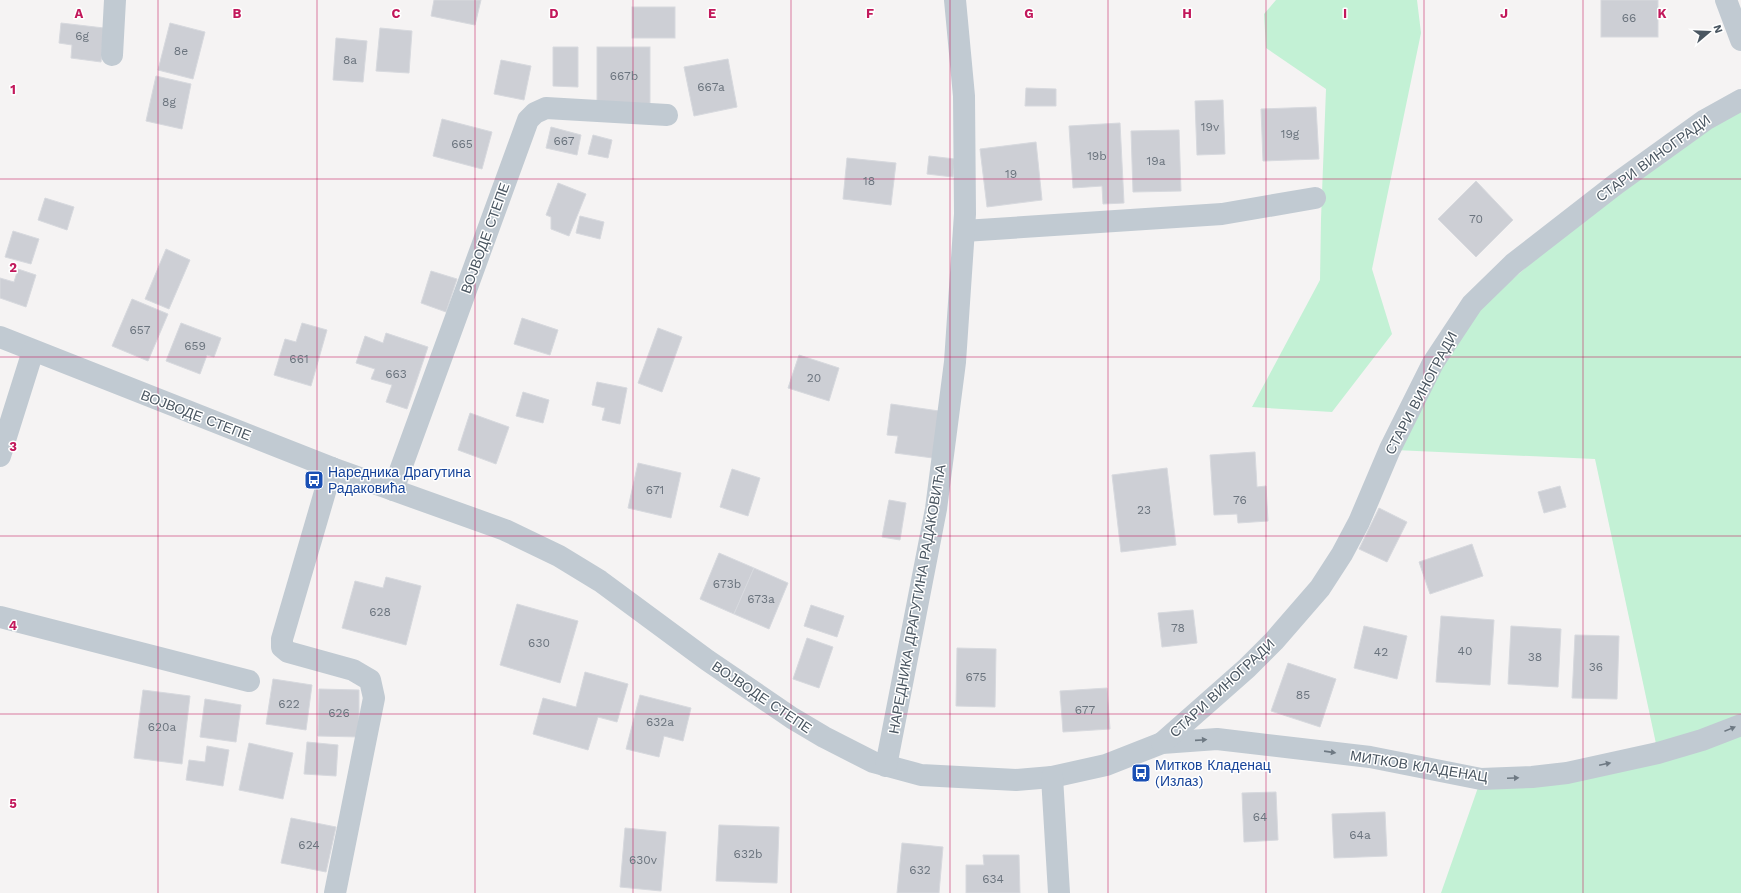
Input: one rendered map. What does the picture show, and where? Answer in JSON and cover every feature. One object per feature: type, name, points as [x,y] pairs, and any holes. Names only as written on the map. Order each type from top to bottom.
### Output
[{"type":"street","points":[[112,55],[115,0]]},
{"type":"street","name":"НАРЕДНИКА ДРАГУТИНА РАДАКОВИЋА","points":[[886,766],[936,509],[955,362],[964,231],[964,96],[955,0]]},
{"type":"street","points":[[1726,0],[1741,40]]},
{"type":"street","name":"СТАРИ ВИНОГРАДИ","points":[[1162,743],[1247,668],[1274,641],[1320,588],[1342,554],[1359,522],[1390,449],[1434,364],[1472,304],[1513,264],[1616,184],[1704,120],[1741,100]]},
{"type":"street","name":"ВОЈВОДЕ СТЕПЕ","points":[[393,490],[528,120],[535,113],[546,108],[667,115]]},
{"type":"street","points":[[964,231],[1222,214],[1315,198]]},
{"type":"street","name":"ВОЈВОДЕ СТЕПЕ","points":[[0,337],[332,468],[505,530],[559,556],[600,582],[707,660],[792,718],[851,752],[886,766],[922,775],[1016,780],[1052,777]]},
{"type":"street","points":[[0,456],[33,351]]},
{"type":"street","points":[[332,468],[282,639],[282,647],[288,652],[353,670],[370,680],[374,698],[335,893]]},
{"type":"street","points":[[0,617],[249,681]]},
{"type":"street","name":"МИТКОВ КЛАДЕНАЦ","points":[[1052,777],[1106,765],[1162,743],[1217,739],[1370,757],[1481,779],[1567,772],[1658,753],[1702,740],[1741,725]]},
{"type":"street","points":[[1052,777],[1059,893]]},
{"type":"green space","points":[[1276,0],[1417,0],[1421,33],[1372,269],[1392,334],[1332,412],[1252,407],[1320,280],[1326,89],[1266,48],[1264,14]]},
{"type":"green space","points":[[1741,89],[1741,893],[1441,893],[1481,779],[1658,753],[1595,459],[1395,450],[1471,315],[1618,188]]},
{"type":"building","points":[[434,0],[481,0],[475,25],[431,16]]},
{"type":"building","points":[[1601,0],[1658,0],[1658,37],[1601,37]]},
{"type":"building","points":[[632,7],[675,7],[675,38],[632,38]]},
{"type":"building","points":[[61,23],[104,28],[101,62],[71,58],[72,45],[59,43]]},
{"type":"building","points":[[170,23],[205,32],[193,79],[158,70]]},
{"type":"building","points":[[380,28],[412,31],[409,73],[376,71]]},
{"type":"building","points":[[336,38],[367,41],[363,82],[333,80]]},
{"type":"building","points":[[553,47],[578,47],[578,87],[553,86]]},
{"type":"building","points":[[597,47],[650,47],[650,105],[597,105]]},
{"type":"building","points":[[728,59],[737,107],[694,116],[684,67]]},
{"type":"building","points":[[501,60],[531,66],[524,100],[494,94]]},
{"type":"building","points":[[156,76],[191,84],[182,129],[146,121]]},
{"type":"building","points":[[1026,88],[1056,89],[1056,106],[1025,106]]},
{"type":"building","points":[[1223,100],[1225,154],[1197,155],[1195,101]]},
{"type":"building","points":[[1316,107],[1319,159],[1263,161],[1261,109]]},
{"type":"building","points":[[442,119],[492,132],[482,169],[433,156]]},
{"type":"building","points":[[1120,123],[1124,203],[1103,204],[1102,186],[1073,188],[1069,126]]},
{"type":"building","points":[[551,127],[581,135],[577,155],[546,148]]},
{"type":"building","points":[[1179,130],[1181,191],[1133,192],[1131,131]]},
{"type":"building","points":[[593,135],[612,140],[608,158],[588,154]]},
{"type":"building","points":[[1036,142],[1042,200],[987,207],[980,149]]},
{"type":"building","points":[[929,156],[955,159],[953,177],[927,174]]},
{"type":"building","points":[[847,158],[896,163],[891,205],[843,199]]},
{"type":"building","points":[[1476,181],[1513,220],[1476,257],[1438,219]]},
{"type":"building","points":[[558,183],[586,194],[569,236],[551,229],[551,217],[546,215]]},
{"type":"building","points":[[45,198],[74,207],[67,230],[38,220]]},
{"type":"building","points":[[580,216],[604,222],[600,239],[576,233]]},
{"type":"building","points":[[13,231],[39,239],[31,264],[5,257]]},
{"type":"building","points":[[166,249],[190,260],[169,309],[145,299]]},
{"type":"building","points":[[18,269],[36,275],[26,307],[0,298],[0,278],[14,282]]},
{"type":"building","points":[[431,271],[457,279],[446,312],[421,303]]},
{"type":"building","points":[[132,299],[168,314],[148,361],[112,346]]},
{"type":"building","points":[[522,318],[558,330],[550,355],[514,344]]},
{"type":"building","points":[[181,323],[221,338],[214,357],[207,355],[200,374],[166,361]]},
{"type":"building","points":[[302,323],[327,330],[311,386],[274,375],[285,339],[296,342]]},
{"type":"building","points":[[658,328],[682,337],[662,392],[638,383]]},
{"type":"building","points":[[386,333],[428,347],[407,409],[386,402],[392,385],[371,379],[375,369],[356,363],[365,336],[383,343]]},
{"type":"building","points":[[799,355],[839,368],[829,401],[788,388]]},
{"type":"building","points":[[597,382],[627,388],[620,424],[602,420],[605,408],[592,405]]},
{"type":"building","points":[[523,392],[549,400],[543,423],[516,416]]},
{"type":"building","points":[[891,404],[939,411],[933,458],[895,453],[898,436],[887,435]]},
{"type":"building","points":[[470,413],[509,427],[496,464],[458,450]]},
{"type":"building","points":[[1255,452],[1257,487],[1266,486],[1268,521],[1238,523],[1237,514],[1214,515],[1210,455]]},
{"type":"building","points":[[638,463],[681,473],[671,518],[628,508]]},
{"type":"building","points":[[1167,468],[1176,545],[1121,552],[1112,475]]},
{"type":"building","points":[[732,469],[760,478],[748,516],[720,507]]},
{"type":"building","points":[[1560,486],[1566,507],[1544,513],[1538,492]]},
{"type":"building","points":[[889,500],[906,503],[900,540],[882,537]]},
{"type":"building","points":[[1379,508],[1407,522],[1387,562],[1359,549]]},
{"type":"building","points":[[1472,544],[1483,576],[1430,594],[1419,562]]},
{"type":"building","points":[[719,553],[754,568],[734,614],[700,599]]},
{"type":"building","points":[[754,568],[788,583],[769,629],[734,614]]},
{"type":"building","points":[[386,577],[421,586],[406,645],[342,628],[355,581],[383,588]]},
{"type":"building","points":[[517,604],[578,621],[560,683],[500,665]]},
{"type":"building","points":[[811,605],[844,616],[837,637],[804,626]]},
{"type":"building","points":[[1193,610],[1197,643],[1162,647],[1158,613]]},
{"type":"building","points":[[1441,616],[1494,620],[1490,685],[1436,682]]},
{"type":"building","points":[[1364,626],[1407,636],[1397,679],[1354,668]]},
{"type":"building","points":[[1511,626],[1561,629],[1558,687],[1508,684]]},
{"type":"building","points":[[1575,635],[1619,636],[1617,699],[1572,698]]},
{"type":"building","points":[[807,638],[833,647],[819,688],[793,679]]},
{"type":"building","points":[[957,648],[996,649],[995,707],[956,706]]},
{"type":"building","points":[[1288,663],[1336,679],[1320,727],[1271,711]]},
{"type":"building","points":[[585,672],[628,684],[617,722],[598,717],[588,750],[533,734],[543,698],[576,707]]},
{"type":"building","points":[[273,679],[312,685],[306,730],[266,724]]},
{"type":"building","points":[[1107,688],[1110,729],[1063,732],[1060,691]]},
{"type":"building","points":[[319,689],[359,690],[359,737],[318,736]]},
{"type":"building","points":[[143,690],[190,696],[182,764],[134,758]]},
{"type":"building","points":[[640,695],[691,708],[683,741],[664,736],[659,757],[626,749]]},
{"type":"building","points":[[205,699],[241,705],[236,742],[200,737]]},
{"type":"building","points":[[307,742],[338,745],[336,776],[304,774]]},
{"type":"building","points":[[249,743],[293,753],[283,799],[239,790]]},
{"type":"building","points":[[207,746],[229,750],[223,786],[186,780],[189,760],[205,762]]},
{"type":"building","points":[[1276,792],[1278,840],[1244,842],[1242,793]]},
{"type":"building","points":[[1385,812],[1387,856],[1334,858],[1332,814]]},
{"type":"building","points":[[291,818],[336,827],[326,872],[281,863]]},
{"type":"building","points":[[719,825],[779,827],[777,883],[716,881]]},
{"type":"building","points":[[625,828],[666,832],[661,891],[620,887]]},
{"type":"building","points":[[902,843],[943,847],[939,893],[897,893]]},
{"type":"building","points":[[983,855],[1019,855],[1020,893],[966,893],[966,865],[984,865]]},
{"type":"place","name":"Наредника Драгутина Радаковића","points":[[314,480]]},
{"type":"place","name":"Митков Кладенац (Излаз)","points":[[1141,773]]}]
